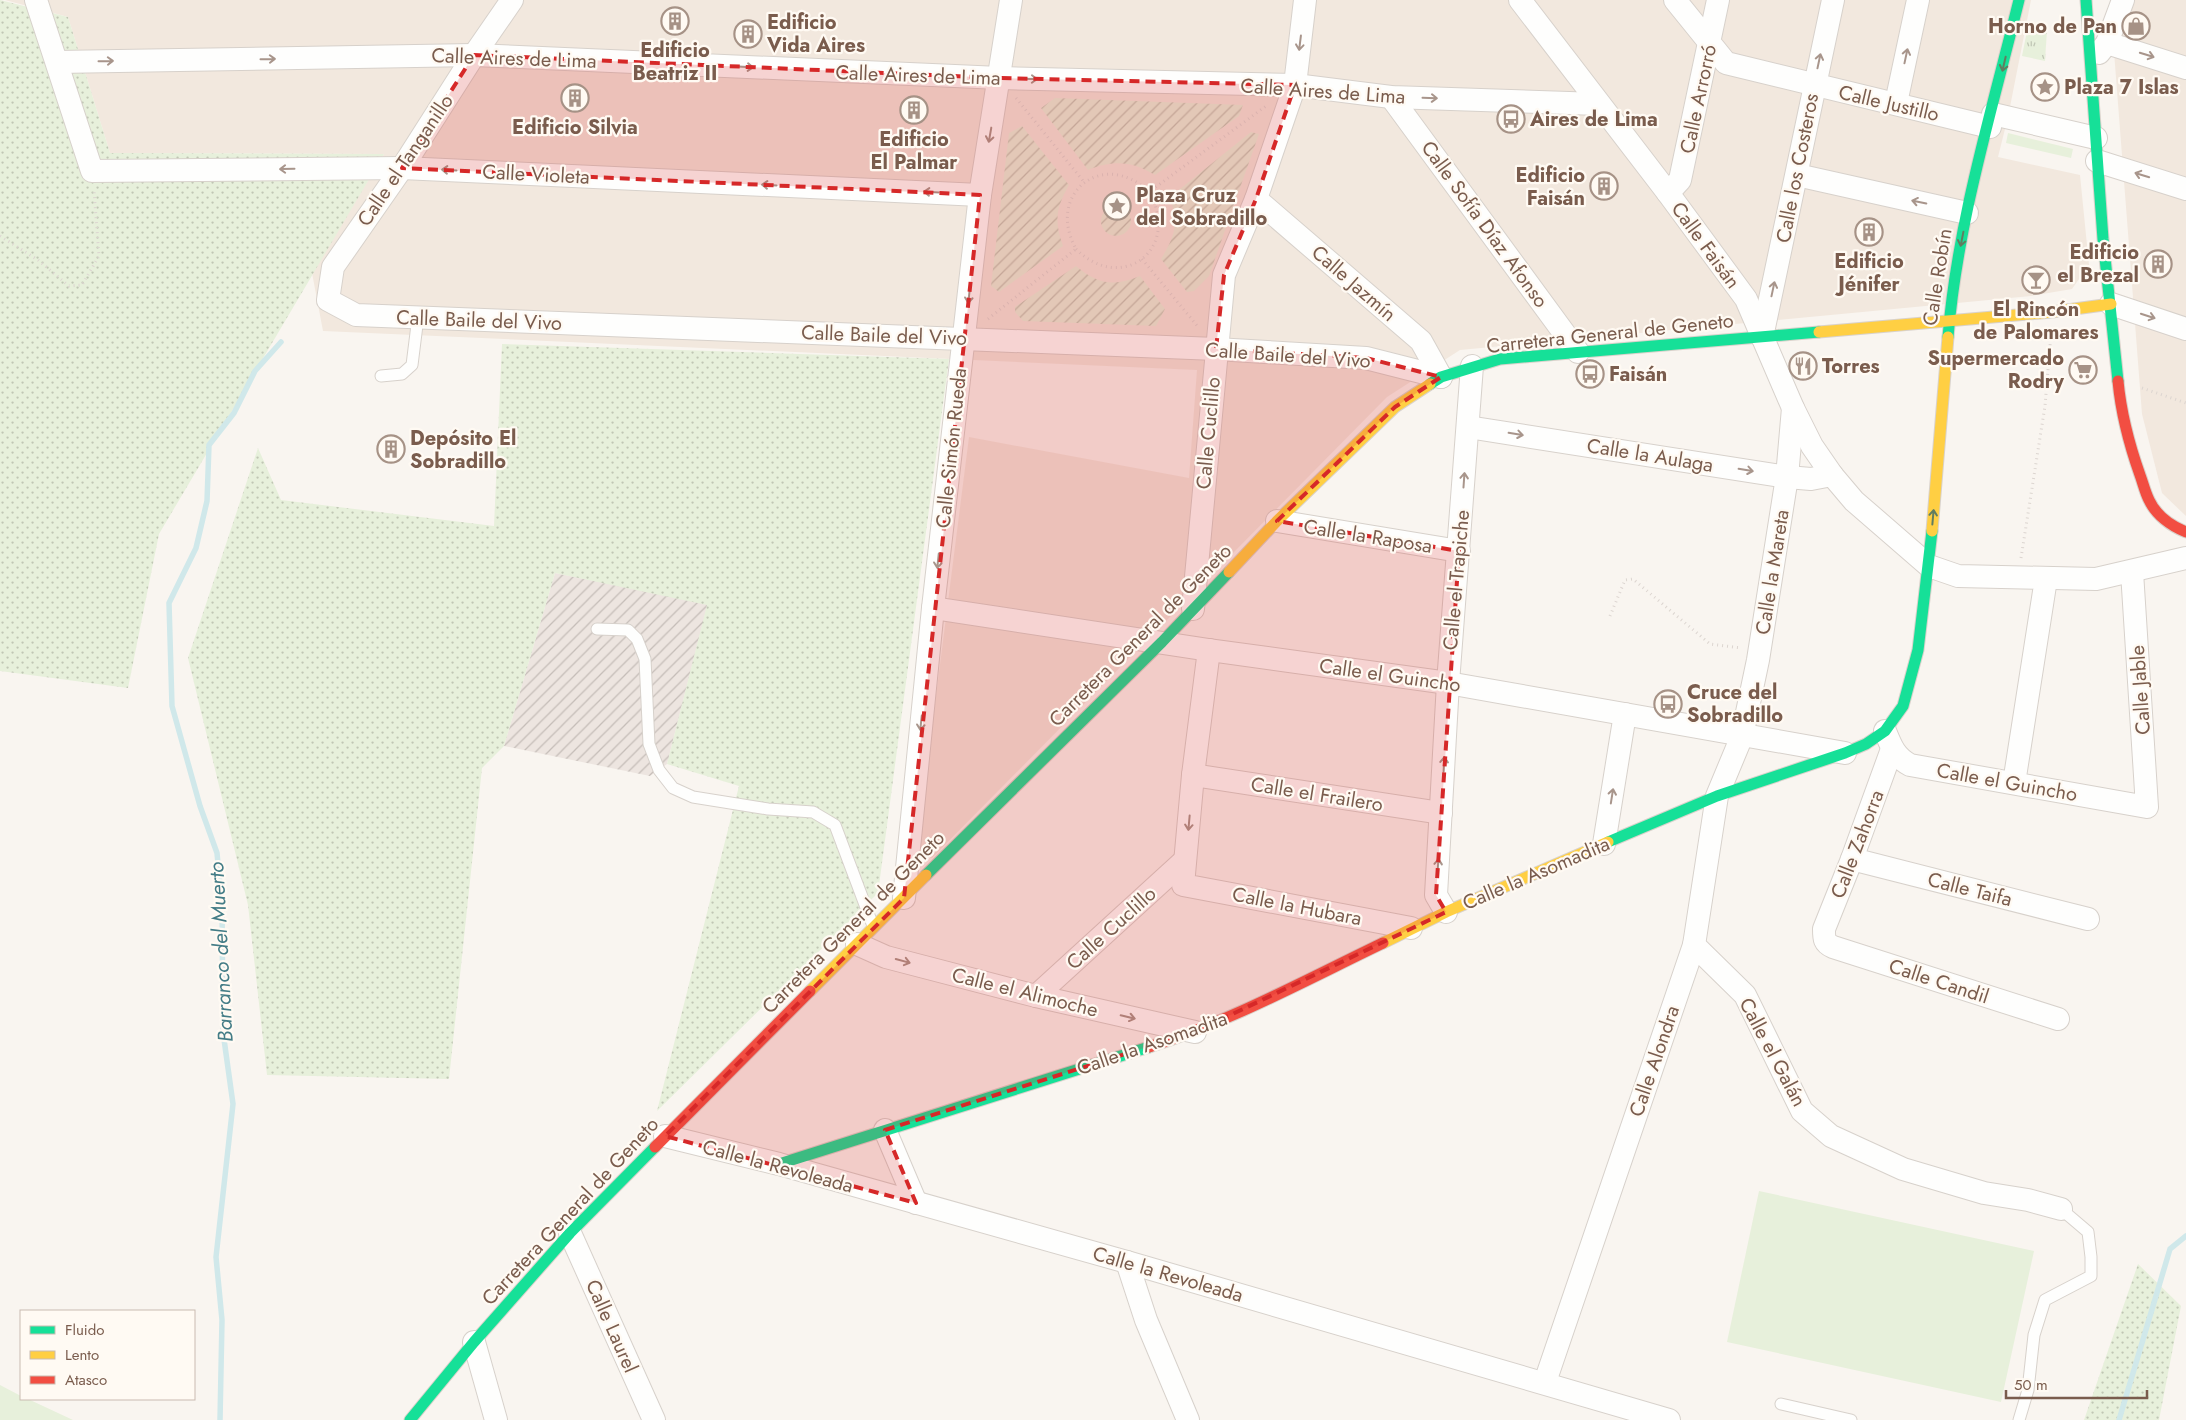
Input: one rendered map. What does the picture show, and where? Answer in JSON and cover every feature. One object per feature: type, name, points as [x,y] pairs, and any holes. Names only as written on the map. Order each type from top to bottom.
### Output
[{"type":"main road","name":"Calle Robín","points":[[1929,566],[1951,295],[1967,213],[2019,0]]},
{"type":"main road","points":[[2086,0],[2096,138],[2120,404],[2130,446],[2149,501],[2162,517],[2174,527],[2186,532]]},
{"type":"main road","name":"Carretera General de Geneto","points":[[410,1420],[474,1342],[570,1233],[665,1136],[1162,642],[1277,522],[1395,407],[1441,377],[1500,359],[2052,312],[2111,304]]},
{"type":"main road","name":"Calle la Asomadita","points":[[779,1164],[1195,1032],[1233,1016],[1446,912],[1717,796],[1845,753],[1866,744],[1889,740],[1903,706],[1918,650],[1929,566]]},
{"type":"street","points":[[36,0],[92,171]]},
{"type":"street","name":"Calle el Tanganillo","points":[[328,300],[333,266],[402,168],[474,55],[512,0]]},
{"type":"street","name":"Calle Simón Rueda","points":[[904,898],[933,608],[980,194],[1011,0]]},
{"type":"street","name":"Calle Cuclillo","points":[[1193,609],[1224,275],[1256,199],[1294,85],[1305,0]]},
{"type":"street","name":"Calle Faisán","points":[[1520,0],[1668,193],[1746,299],[1793,408],[1812,446],[1832,475],[1854,501],[1929,566]]},
{"type":"street","name":"Calle Justillo","points":[[1676,0],[1726,63],[1896,103],[2096,138]]},
{"type":"street","name":"Calle Arrorró","points":[[1668,193],[1680,180],[1718,0]]},
{"type":"street","name":"Calle los Costeros","points":[[1762,337],[1833,0]]},
{"type":"street","points":[[1896,103],[1918,0]]},
{"type":"street","points":[[2090,64],[2107,43],[2123,0]]},
{"type":"street","points":[[2107,43],[2186,68]]},
{"type":"street","name":"Calle Aires de Lima","points":[[57,62],[474,55],[1000,78],[1294,85],[1391,96],[1599,104]]},
{"type":"street","name":"Calle Sofía Díaz Afonso","points":[[1391,96],[1578,352]]},
{"type":"street","points":[[2098,161],[2186,189]]},
{"type":"street","name":"Calle Violeta","points":[[92,171],[402,168],[980,194]]},
{"type":"street","points":[[1797,175],[1967,213]]},
{"type":"street","name":"Calle Jazmín","points":[[1256,199],[1421,341],[1441,377]]},
{"type":"street","name":"Calle Baile del Vivo","points":[[328,300],[356,315],[965,332],[1366,358],[1441,377]]},
{"type":"street","points":[[2111,304],[2186,328]]},
{"type":"street","name":"Calle el Trapiche","points":[[1446,912],[1436,895],[1448,683],[1472,366]]},
{"type":"street","name":"Calle la Mareta","points":[[1742,736],[1759,651],[1787,476],[1793,408]]},
{"type":"street","name":"Calle la Aulaga","points":[[1468,426],[1787,476],[1811,479],[1832,475]]},
{"type":"street","name":"Calle la Raposa","points":[[1277,522],[1459,550]]},
{"type":"street","points":[[1929,566],[1958,576],[2096,579],[2186,558]]},
{"type":"street","name":"Calle Jable","points":[[2132,572],[2147,807]]},
{"type":"street","points":[[2014,783],[2046,579]]},
{"type":"street","name":"Calle el Guincho","points":[[933,608],[1210,650],[1448,683],[1845,753]]},
{"type":"street","name":"Calle Cuclillo","points":[[1183,885],[1193,775],[1210,650]]},
{"type":"street","points":[[1604,844],[1624,714]]},
{"type":"street","name":"Calle Alondra","points":[[1545,1382],[1694,945],[1717,796],[1742,736]]},
{"type":"street","name":"Calle el Guincho","points":[[1889,740],[1900,760],[1910,766],[2147,807]]},
{"type":"street","name":"Calle Zahorra","points":[[1824,938],[1824,929],[1852,859],[1889,740]]},
{"type":"street","name":"Calle el Frailero","points":[[1193,775],[1441,812]]},
{"type":"street","name":"Calle Taifa","points":[[1852,859],[2088,919]]},
{"type":"street","name":"Calle Cuclillo","points":[[1036,996],[1185,860]]},
{"type":"street","name":"Calle la Hubara","points":[[1183,885],[1411,928]]},
{"type":"street","name":"Calle Candil","points":[[1824,938],[1827,944],[1834,947],[2058,1019]]},
{"type":"street","name":"Calle el Alimoche","points":[[858,944],[886,957],[1036,996],[1195,1032]]},
{"type":"street","name":"Calle el Galán","points":[[1694,945],[1745,995],[1802,1111],[1831,1136],[1903,1169],[1984,1192],[2028,1200],[2061,1209]]},
{"type":"street","points":[[885,1130],[916,1203]]},
{"type":"street","name":"Calle la Revoleada","points":[[665,1136],[779,1164],[1128,1262],[1545,1382],[1669,1420]]},
{"type":"street","name":"Calle Laurel","points":[[570,1233],[654,1420]]},
{"type":"street","points":[[1128,1262],[1146,1320],[1188,1420]]},
{"type":"street","points":[[474,1342],[496,1420]]},
{"type":"lane","points":[[382,376],[402,374],[412,365],[418,317]]},
{"type":"lane","points":[[597,629],[628,630],[638,639],[646,660],[649,744],[658,770],[673,788],[693,797],[768,809],[813,812],[836,825],[874,928]]},
{"type":"lane","points":[[2019,1420],[2028,1390],[2034,1335],[2046,1300],[2091,1276],[2088,1232],[2061,1209]]},
{"type":"lane","points":[[1781,1404],[1851,1420]]},
{"type":"path","points":[[1000,78],[1084,182]]},
{"type":"path","points":[[1150,192],[1268,104]]},
{"type":"path","points":[[0,236],[38,260],[69,286],[82,285],[99,256],[92,171]]},
{"type":"path","points":[[1111,173],[1126,175],[1139,182],[1150,192],[1157,205],[1160,219],[1158,234],[1152,248],[1142,258],[1129,266],[1114,268],[1100,266],[1086,259],[1076,248],[1069,236],[1066,221],[1068,206],[1074,193],[1084,182],[1097,176],[1111,173]]},
{"type":"path","points":[[965,332],[987,320],[1076,248]]},
{"type":"path","points":[[1142,258],[1216,349]]},
{"type":"path","points":[[2018,578],[2044,406],[2052,312]]},
{"type":"path","points":[[2118,380],[2186,403]]},
{"type":"path","points":[[1610,616],[1625,580],[1632,579],[1710,644],[1759,651]]},
{"type":"highlighted area","points":[[474,55],[1000,78],[1295,85],[1256,199],[1224,275],[1216,349],[1366,358],[1441,377],[1395,407],[1277,521],[1459,551],[1436,895],[1446,912],[1195,1032],[885,1130],[916,1203],[665,1136],[904,898],[980,195],[402,168]]},
{"type":"shaded area","points":[[5,0],[2031,0],[2008,117],[1998,157],[2080,175],[2089,265],[2072,289],[2031,296],[1460,350],[1387,397],[932,858],[916,853],[969,437],[1189,478],[1197,370],[323,331],[312,273],[384,154],[110,153],[68,17]]},
{"type":"shaded area","points":[[2110,0],[2186,0],[2186,516],[2162,493],[2142,414]]},
{"type":"shaded area","points":[[555,573],[708,603],[667,764],[650,776],[504,746]]},
{"type":"green space","points":[[0,0],[68,17],[110,153],[384,154],[159,534],[128,688],[0,671]]},
{"type":"green space","points":[[2028,26],[2047,30],[2045,61],[2022,56]]},
{"type":"green space","points":[[1055,98],[1243,105],[1239,116],[1155,175],[1138,167],[1114,163],[1088,170],[1041,108]]},
{"type":"green space","points":[[1022,126],[1069,185],[1061,201],[1058,215],[1058,229],[1063,246],[999,292],[991,286],[1009,133]]},
{"type":"green space","points":[[1251,132],[1259,134],[1209,276],[1194,291],[1187,292],[1161,259],[1173,236],[1175,222],[1170,197]]},
{"type":"green space","points":[[2008,133],[2073,149],[2071,158],[2006,143]]},
{"type":"green space","points":[[1116,206],[1127,210],[1131,221],[1127,232],[1116,236],[1105,232],[1101,221],[1105,210]]},
{"type":"green space","points":[[1076,266],[1091,277],[1106,282],[1122,282],[1140,276],[1165,309],[1156,326],[1023,321],[1015,312],[1015,307]]},
{"type":"green space","points":[[502,344],[949,359],[878,893],[657,1111],[739,786],[667,764],[707,605],[555,573],[504,746],[482,768],[449,1079],[267,1075],[248,905],[188,658],[258,448],[281,500],[494,526]]},
{"type":"green space","points":[[1759,1191],[2034,1251],[2001,1402],[1727,1342]]},
{"type":"green space","points":[[2138,1264],[2181,1306],[2159,1420],[2084,1420]]},
{"type":"green space","points":[[0,1385],[20,1395],[20,1400],[30,1400],[73,1420],[0,1420]]},
{"type":"waterway","name":"Barranco del Muerto","points":[[220,1420],[222,1320],[216,1257],[233,1104],[223,1032],[222,905],[217,853],[200,806],[172,706],[169,603],[196,548],[207,501],[209,445],[234,413],[255,371],[281,342]]},
{"type":"waterway","points":[[2119,1420],[2170,1249],[2186,1236]]},
{"type":"traffic: fast","points":[[1948,337],[1959,252],[1967,210],[2019,0]]},
{"type":"traffic: fast","points":[[2086,0],[2103,239],[2118,381]]},
{"type":"traffic: fast","points":[[1430,384],[1441,377],[1500,359],[1819,332]]},
{"type":"traffic: fast","points":[[1608,842],[1717,796],[1845,753],[1866,744],[1885,731],[1903,706],[1918,650],[1932,531]]},
{"type":"traffic: fast","points":[[926,875],[1162,642],[1229,572]]},
{"type":"traffic: fast","points":[[779,1164],[1149,1047]]},
{"type":"traffic: fast","points":[[410,1420],[474,1342],[570,1233],[655,1147]]},
{"type":"traffic: slow","points":[[1819,332],[2052,312],[2111,304]]},
{"type":"traffic: slow","points":[[1932,531],[1948,337]]},
{"type":"traffic: slow","points":[[1229,572],[1277,521],[1395,407],[1430,384]]},
{"type":"traffic: slow","points":[[1383,943],[1446,912],[1608,842]]},
{"type":"traffic: slow","points":[[810,991],[926,875]]},
{"type":"traffic: jam","points":[[2118,381],[2121,405],[2132,452],[2148,497],[2160,515],[2175,527],[2186,532]]},
{"type":"traffic: jam","points":[[1149,1047],[1179,1037],[1239,1012],[1383,943]]},
{"type":"traffic: jam","points":[[655,1147],[810,991]]},
{"type":"place","name":"Edificio Beatriz II","points":[[675,21]]},
{"type":"place","name":"Horno de Pan","points":[[2136,26]]},
{"type":"place","name":"Edificio Vida Aires","points":[[748,34]]},
{"type":"place","name":"Plaza 7 Islas","points":[[2045,87]]},
{"type":"place","name":"Edificio Silvia","points":[[575,98]]},
{"type":"place","name":"Edificio El Palmar","points":[[914,110]]},
{"type":"place","name":"Aires de Lima","points":[[1511,119]]},
{"type":"place","name":"Edificio Faisán","points":[[1604,186]]},
{"type":"place","name":"Plaza Cruz del Sobradillo","points":[[1117,206]]},
{"type":"place","name":"Edificio Jénifer","points":[[1869,232]]},
{"type":"place","name":"Edificio el Brezal","points":[[2158,264]]},
{"type":"place","name":"El Rincón de Palomares","points":[[2036,280]]},
{"type":"place","name":"Torres","points":[[1803,366]]},
{"type":"place","name":"Supermercado Rodry","points":[[2083,370]]},
{"type":"place","name":"Faisán","points":[[1590,374]]},
{"type":"place","name":"Depósito El Sobradillo","points":[[391,449]]},
{"type":"place","name":"Cruce del Sobradillo","points":[[1668,704]]}]
